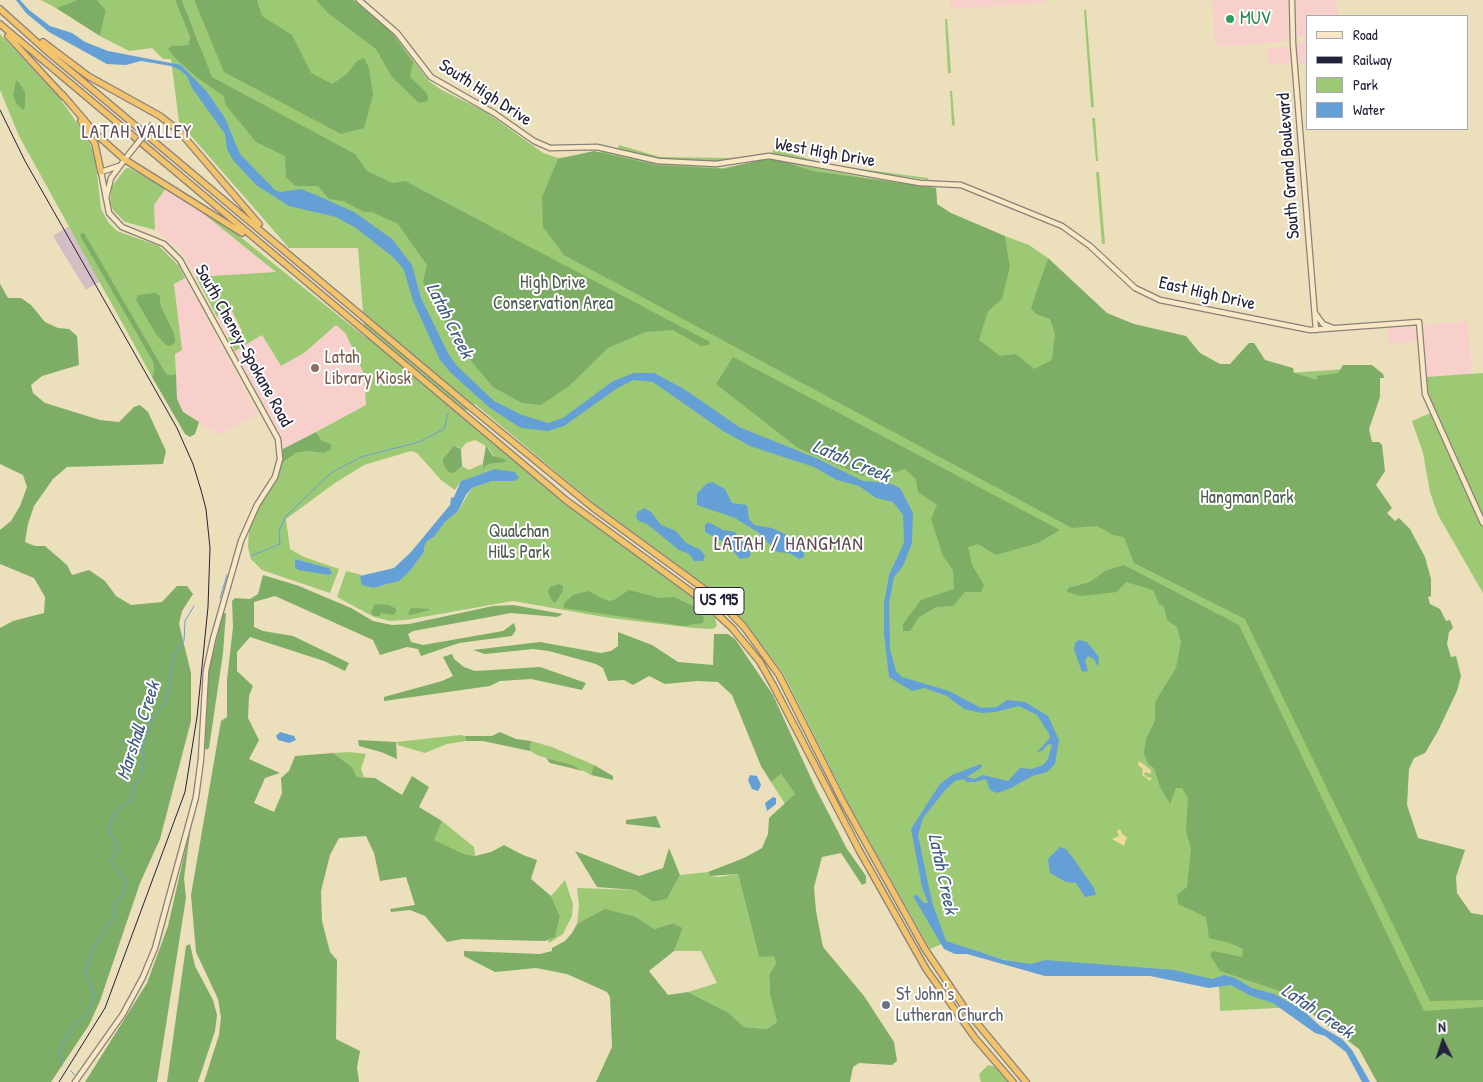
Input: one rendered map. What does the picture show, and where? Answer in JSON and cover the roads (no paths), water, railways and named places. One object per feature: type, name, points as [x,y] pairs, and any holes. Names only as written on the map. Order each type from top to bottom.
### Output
[{"type":"highway","points":[[0,9],[78,69],[160,116],[196,149],[217,177],[274,240]]},
{"type":"highway","name":"US 195","points":[[0,9],[56,59],[592,507],[702,587],[744,626],[779,675],[842,800],[925,949],[966,1010],[1026,1082]]},
{"type":"highway","points":[[0,26],[97,135],[127,157],[265,248]]},
{"type":"highway","name":"US 195","points":[[0,26],[567,502],[701,599],[732,628],[760,662],[773,684],[858,850],[926,969],[975,1038],[1013,1082]]},
{"type":"highway","points":[[62,94],[93,140],[101,172]]},
{"type":"main road","name":"South High Drive","points":[[359,0],[397,32],[431,76],[494,113],[534,141],[550,148],[566,149]]},
{"type":"main road","name":"South Grand Boulevard","points":[[1292,0],[1292,37],[1316,330]]},
{"type":"main road","points":[[105,200],[109,182],[119,166],[160,116]]},
{"type":"main road","name":"West High Drive","points":[[566,149],[597,148],[658,161],[716,164],[769,156],[885,178],[920,183],[961,185]]},
{"type":"main road","points":[[101,172],[119,166]]},
{"type":"main road","name":"South Cheney-Spokane Road","points":[[75,1082],[123,1014],[150,962],[196,797],[201,759],[206,670],[247,524],[278,469],[280,451],[278,439],[177,256],[159,240],[118,224],[109,213],[101,172]]},
{"type":"main road","name":"East High Drive","points":[[961,185],[1062,226],[1090,246],[1130,284],[1150,296],[1230,314],[1316,330],[1419,322],[1419,333]]},
{"type":"main road","points":[[1314,312],[1323,324],[1337,329]]},
{"type":"main road","points":[[1405,323],[1415,327],[1419,333],[1422,374],[1426,394],[1483,523]]},
{"type":"water","points":[[16,0],[20,0],[29,10],[50,26],[72,33],[85,42],[108,51],[181,65],[207,92],[225,118],[240,154],[275,190],[280,192],[301,189],[316,195],[354,212],[392,239],[412,265],[421,298],[448,353],[456,365],[494,401],[522,415],[548,423],[563,418],[613,381],[634,373],[654,373],[684,389],[739,427],[816,458],[863,481],[889,483],[900,488],[913,513],[912,543],[903,566],[894,577],[889,603],[890,649],[896,671],[902,677],[949,691],[981,708],[997,707],[1007,700],[1025,702],[1048,716],[1059,740],[1055,764],[1047,772],[1032,776],[1011,788],[997,793],[990,790],[986,779],[975,782],[967,782],[963,779],[955,781],[946,789],[923,818],[918,835],[932,902],[946,941],[1004,960],[1031,964],[1045,960],[1174,970],[1212,979],[1224,975],[1235,978],[1252,988],[1274,994],[1303,1010],[1320,1026],[1342,1039],[1352,1050],[1370,1082],[1362,1082],[1346,1052],[1325,1036],[1315,1033],[1273,1003],[1251,996],[1231,985],[1209,988],[1150,976],[1045,976],[967,954],[955,954],[944,949],[913,896],[917,895],[924,903],[928,903],[922,887],[911,829],[940,784],[952,775],[981,764],[982,767],[967,777],[974,779],[983,775],[1008,781],[1020,768],[1032,769],[1043,765],[1048,759],[1052,745],[1048,744],[1042,751],[1037,752],[1050,738],[1049,734],[1037,715],[1019,706],[995,712],[981,713],[964,709],[947,696],[924,688],[912,691],[889,677],[884,634],[884,603],[889,575],[904,543],[903,515],[893,502],[876,498],[859,486],[837,480],[814,467],[750,446],[723,431],[653,382],[633,380],[616,389],[564,426],[548,431],[521,428],[490,408],[451,373],[440,360],[413,301],[404,270],[393,257],[356,228],[336,217],[289,206],[256,185],[233,160],[227,149],[225,134],[192,88],[187,76],[180,70],[171,66],[141,61],[126,65],[107,64],[49,32],[26,13]]},
{"type":"water","points":[[495,469],[515,472],[519,478],[514,481],[492,481],[472,488],[458,511],[444,523],[434,537],[427,541],[424,552],[409,572],[399,581],[374,588],[362,585],[360,576],[394,568],[411,552],[450,505],[451,498],[454,497],[461,481]]},
{"type":"water","points":[[712,482],[725,489],[732,503],[747,505],[749,519],[754,525],[772,528],[785,534],[792,546],[804,552],[804,557],[799,559],[789,553],[777,552],[759,533],[735,518],[697,505],[697,494],[706,484]]},
{"type":"water","points":[[645,508],[652,513],[661,525],[676,531],[686,543],[701,550],[705,556],[703,561],[694,561],[689,554],[679,550],[647,524],[639,521],[636,517],[637,512]]},
{"type":"water","points":[[708,522],[723,530],[735,532],[739,540],[751,547],[750,557],[740,559],[727,544],[705,532],[705,525]]},
{"type":"water","points":[[295,559],[329,568],[332,573],[329,575],[298,570],[295,567]]},
{"type":"water","points":[[1079,640],[1087,642],[1099,657],[1098,667],[1094,659],[1088,656],[1085,661],[1088,671],[1083,672],[1074,650],[1075,643]]},
{"type":"water","points":[[280,732],[294,736],[296,740],[289,743],[278,740],[276,736]]},
{"type":"water","points":[[750,775],[757,776],[761,785],[758,791],[752,789],[748,780]]},
{"type":"water","points":[[773,797],[776,798],[776,804],[767,811],[765,803]]},
{"type":"water","points":[[1060,847],[1066,849],[1073,858],[1094,888],[1096,895],[1085,897],[1076,883],[1066,882],[1050,873],[1048,859]]},
{"type":"waterway","name":"Marshall Creek","points":[[251,556],[280,544],[279,531],[286,516],[331,473],[361,457],[419,442],[444,429],[448,414]]},
{"type":"waterway","name":"Marshall Creek","points":[[220,598],[227,575]]},
{"type":"waterway","name":"Marshall Creek","points":[[62,1066],[59,1050],[77,1021],[87,1014],[95,995],[85,972],[89,958],[105,928],[115,917],[115,903],[123,895],[126,882],[110,859],[117,852],[115,842],[109,830],[113,814],[131,800],[134,785],[142,774],[144,763],[142,749],[153,717],[166,703],[174,654],[184,641],[185,621],[194,606]]},
{"type":"waterway","name":"Marshall Creek","points":[[71,1071],[75,1075]]},
{"type":"railway","points":[[0,110],[25,161],[177,428],[193,464],[201,490],[206,509],[210,548],[208,607],[197,717],[185,792],[105,1008],[59,1082]]},
{"type":"place","name":"MUV","points":[[1230,19]]},
{"type":"place","name":"Latah Library Kiosk","points":[[315,368]]},
{"type":"place","name":"St John's Lutheran Church","points":[[886,1005]]},
{"type":"district","name":"LATAH VALLEY","points":[[137,133]]},
{"type":"district","name":"LATAH / HANGMAN","points":[[789,545]]},
{"type":"park label","name":"High Drive Conservation Area","points":[[553,293]]},
{"type":"park label","name":"Hangman Park","points":[[1247,498]]},
{"type":"park label","name":"Qualchan Hills Park","points":[[519,542]]},
{"type":"water label","name":"Latah Creek","points":[[449,321]]},
{"type":"water label","name":"Latah Creek","points":[[851,462]]},
{"type":"water label","name":"Latah Creek","points":[[942,874]]},
{"type":"water label","name":"Latah Creek","points":[[1317,1012]]}]
